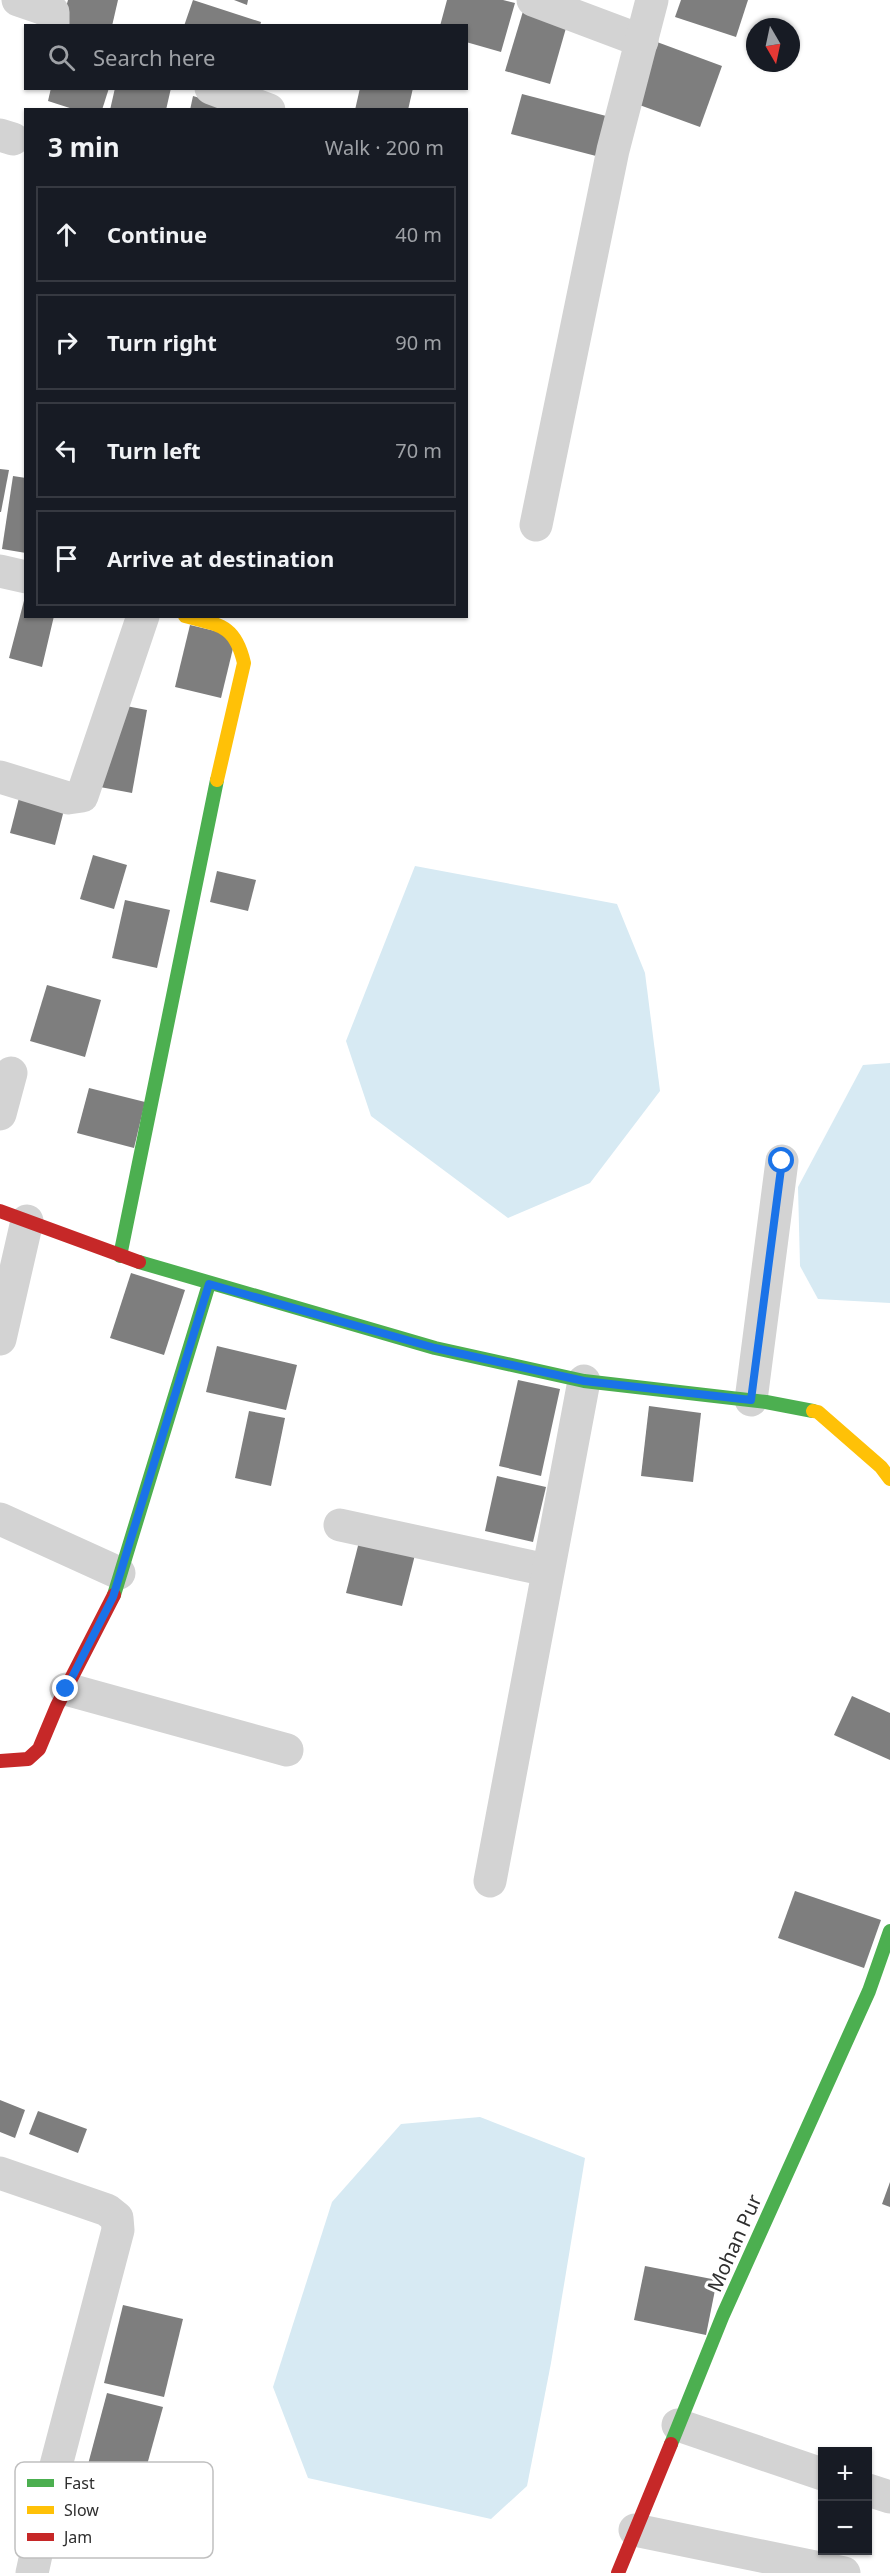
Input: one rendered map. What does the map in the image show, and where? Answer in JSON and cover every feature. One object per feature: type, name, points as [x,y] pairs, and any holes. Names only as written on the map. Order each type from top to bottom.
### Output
[{"type":"street","points":[[18,0],[53,12],[52,24]]},
{"type":"street","points":[[533,0],[642,41]]},
{"type":"street","points":[[536,525],[613,150],[652,0]]},
{"type":"street","points":[[216,90],[264,108]]},
{"type":"street","points":[[0,571],[24,577]]},
{"type":"street","points":[[0,777],[68,798],[82,796],[142,618]]},
{"type":"street","points":[[120,1256],[200,856],[244,663],[240,641],[232,630],[192,618]]},
{"type":"street","points":[[0,1114],[11,1073]]},
{"type":"street","points":[[751,1400],[782,1161]]},
{"type":"street","points":[[0,1339],[13,1216],[120,1256],[209,1284],[435,1348],[584,1381],[751,1400],[818,1413],[881,1467],[890,1479]]},
{"type":"street","points":[[0,1761],[28,1759],[39,1749],[66,1689],[113,1597],[209,1284]]},
{"type":"street","points":[[490,1881],[584,1381]]},
{"type":"street","points":[[0,1519],[119,1573]]},
{"type":"street","points":[[340,1525],[547,1570]]},
{"type":"street","points":[[66,1689],[287,1750]]},
{"type":"street","name":"Mohan Pur","points":[[618,2573],[723,2315],[869,1991],[890,1931]]},
{"type":"street","points":[[0,2173],[107,2210],[117,2218],[118,2230],[57,2462]]},
{"type":"street","points":[[678,2425],[818,2473]]},
{"type":"street","points":[[872,2492],[890,2497]]},
{"type":"street","points":[[635,2530],[844,2573]]},
{"type":"street","points":[[32,2573],[35,2558]]},
{"type":"shaded area","points":[[415,866],[617,904],[645,973],[660,1091],[590,1183],[508,1218],[371,1116],[346,1041]]},
{"type":"shaded area","points":[[890,1063],[890,1303],[818,1299],[800,1266],[798,1187],[863,1065]]},
{"type":"shaded area","points":[[480,2117],[585,2158],[551,2363],[527,2486],[491,2519],[308,2478],[273,2387],[332,2202],[401,2124]]},
{"type":"building","points":[[68,0],[118,0],[112,24],[61,24]]},
{"type":"building","points":[[193,0],[261,22],[260,24],[185,24]]},
{"type":"building","points":[[234,0],[248,0],[247,5]]},
{"type":"building","points":[[447,0],[503,0],[515,3],[501,52],[468,43],[468,24],[441,24]]},
{"type":"building","points":[[681,0],[748,0],[736,37],[675,17]]},
{"type":"building","points":[[524,8],[568,21],[550,84],[505,71]]},
{"type":"building","points":[[657,42],[722,66],[700,127],[634,103]]},
{"type":"building","points":[[51,90],[108,90],[103,108],[70,108],[48,101]]},
{"type":"building","points":[[115,90],[171,90],[166,108],[110,108]]},
{"type":"building","points":[[360,90],[413,90],[408,108],[355,108]]},
{"type":"building","points":[[522,94],[610,117],[600,157],[511,134]]},
{"type":"building","points":[[193,96],[234,108],[190,108]]},
{"type":"building","points":[[0,469],[9,470],[1,512],[0,512]]},
{"type":"building","points":[[13,476],[24,478],[24,553],[2,549]]},
{"type":"building","points":[[24,601],[24,618],[54,618],[42,667],[9,658]]},
{"type":"building","points":[[190,625],[236,636],[221,698],[175,687]]},
{"type":"building","points":[[100,701],[147,710],[132,793],[84,784]]},
{"type":"building","points":[[20,794],[65,806],[55,845],[10,833]]},
{"type":"building","points":[[93,855],[127,865],[114,909],[80,899]]},
{"type":"building","points":[[217,871],[256,880],[248,911],[210,902]]},
{"type":"building","points":[[125,900],[170,910],[157,968],[112,958]]},
{"type":"building","points":[[47,985],[101,1000],[85,1057],[30,1041]]},
{"type":"building","points":[[89,1088],[145,1102],[134,1148],[77,1133]]},
{"type":"building","points":[[131,1273],[185,1290],[164,1355],[110,1338]]},
{"type":"building","points":[[217,1346],[297,1365],[286,1410],[206,1392]]},
{"type":"building","points":[[518,1380],[560,1389],[541,1476],[499,1466]]},
{"type":"building","points":[[649,1406],[701,1413],[693,1482],[641,1476]]},
{"type":"building","points":[[249,1411],[285,1418],[271,1486],[235,1478]]},
{"type":"building","points":[[497,1476],[546,1487],[533,1542],[485,1531]]},
{"type":"building","points":[[360,1538],[416,1551],[402,1606],[346,1593]]},
{"type":"building","points":[[852,1696],[890,1713],[890,1760],[834,1735]]},
{"type":"building","points":[[795,1891],[881,1920],[864,1968],[778,1938]]},
{"type":"building","points":[[0,2100],[25,2110],[15,2138],[0,2132]]},
{"type":"building","points":[[38,2111],[87,2129],[78,2153],[29,2134]]},
{"type":"building","points":[[890,2182],[890,2207],[882,2204]]},
{"type":"building","points":[[645,2266],[717,2280],[706,2335],[634,2320]]},
{"type":"building","points":[[123,2305],[183,2319],[164,2397],[104,2383]]},
{"type":"building","points":[[107,2393],[163,2407],[148,2462],[89,2462]]},
{"type":"traffic: fast","points":[[120,1256],[217,780]]},
{"type":"traffic: fast","points":[[139,1262],[435,1348],[584,1381],[766,1402],[813,1411]]},
{"type":"traffic: fast","points":[[114,1595],[209,1284]]},
{"type":"traffic: fast","points":[[671,2444],[723,2315],[869,1991],[890,1931]]},
{"type":"traffic: slow","points":[[192,618],[224,628],[230,633],[236,640],[244,663],[217,780]]},
{"type":"traffic: slow","points":[[813,1411],[818,1412],[881,1467],[890,1479]]},
{"type":"traffic: jam","points":[[0,1211],[139,1262]]},
{"type":"traffic: jam","points":[[0,1761],[28,1759],[39,1749],[57,1706],[114,1595]]},
{"type":"traffic: jam","points":[[618,2573],[671,2444]]},
{"type":"route","points":[[66,1689],[113,1597],[209,1284],[435,1348],[584,1381],[751,1400],[782,1161]]}]
